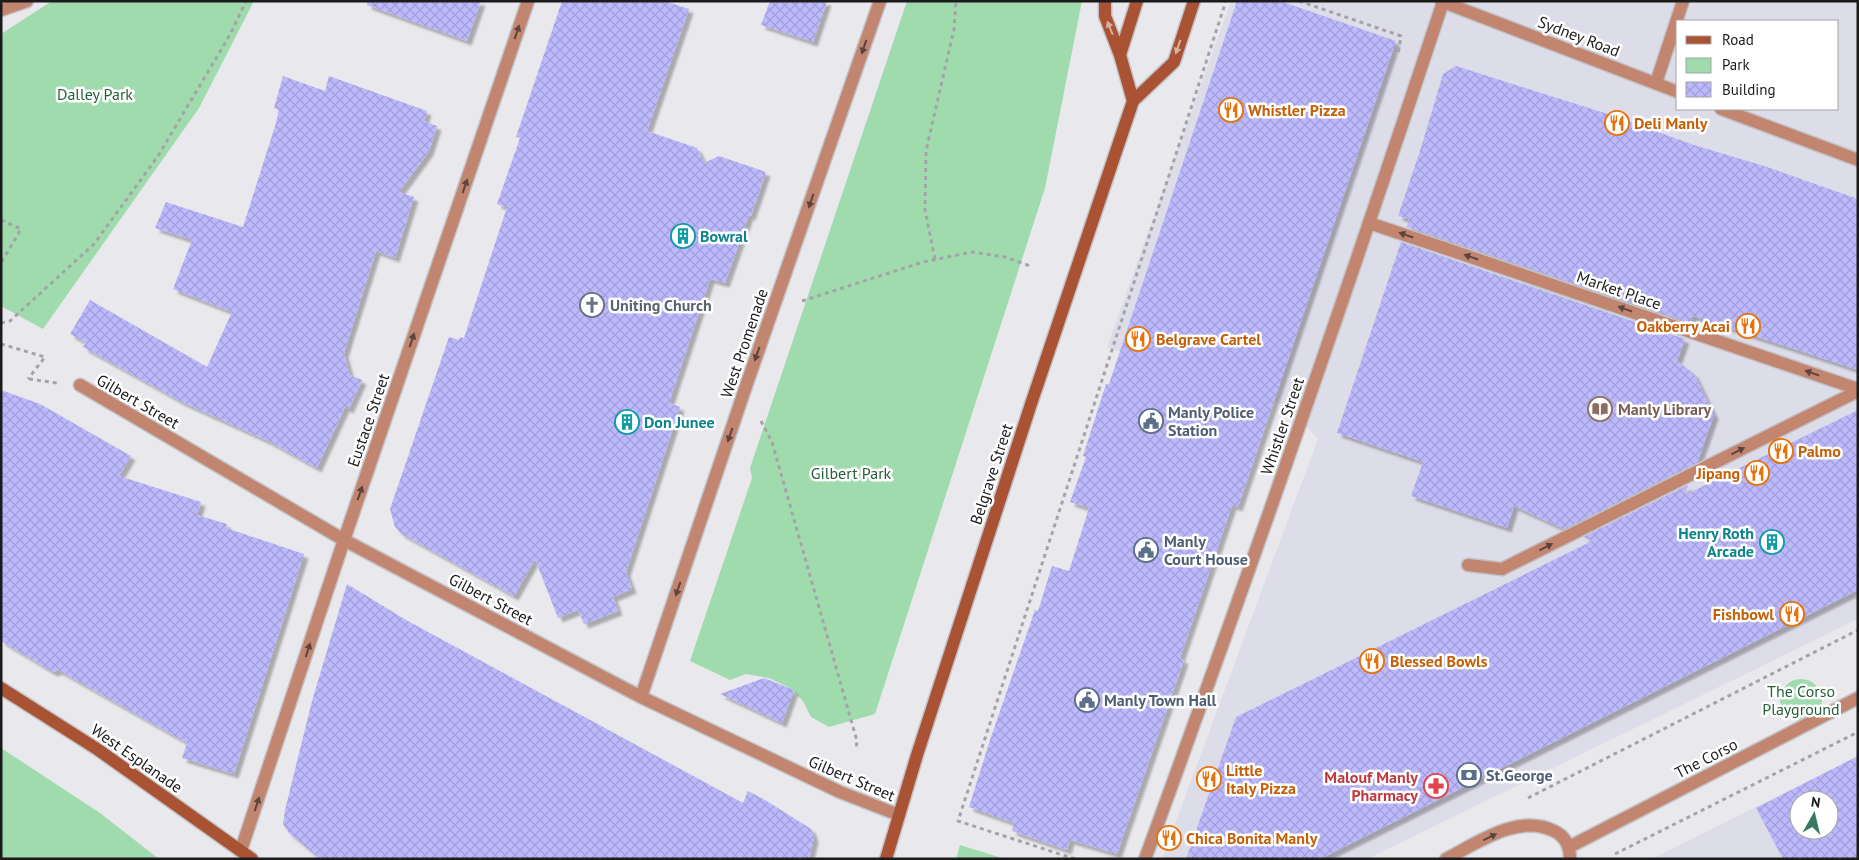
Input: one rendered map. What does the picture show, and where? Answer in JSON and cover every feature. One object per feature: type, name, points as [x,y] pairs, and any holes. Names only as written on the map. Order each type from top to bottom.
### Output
[{"type":"main road","points":[[1106,1],[1105,16],[1120,55],[1133,101]]},
{"type":"main road","points":[[1120,55],[1137,1]]},
{"type":"main road","name":"Belgrave Street","points":[[886,859],[1068,290],[1133,101],[1174,62],[1194,1]]},
{"type":"main road","name":"West Esplanade","points":[[1,688],[97,749],[252,859]]},
{"type":"street","points":[[1,10],[27,1]]},
{"type":"street","name":"Eustace Street","points":[[241,850],[344,540],[528,1]]},
{"type":"street","name":"West Promenade","points":[[641,697],[745,389],[880,1]]},
{"type":"street","points":[[1677,20],[1683,1]]},
{"type":"street","name":"Sydney Road","points":[[1443,2],[1676,91]]},
{"type":"street","name":"Whistler Street","points":[[1145,859],[1223,645],[1369,223],[1443,2]]},
{"type":"street","points":[[1656,83],[1676,22]]},
{"type":"street","points":[[1724,110],[1858,160]]},
{"type":"street","name":"Market Place","points":[[1369,223],[1858,390]]},
{"type":"street","name":"Gilbert Street","points":[[80,385],[344,540],[641,697],[840,792],[899,816]]},
{"type":"street","name":"Market Place","points":[[1468,565],[1502,569],[1858,390]]},
{"type":"street","name":"The Corso","points":[[1446,859],[1507,828],[1527,824],[1550,829],[1558,833],[1566,840],[1570,853],[1858,698]]},
{"type":"path","points":[[1,323],[10,321],[94,244],[158,156],[231,33],[246,1]]},
{"type":"path","points":[[935,260],[925,210],[926,151],[954,29],[956,1]]},
{"type":"path","points":[[1075,859],[958,821],[1226,1]]},
{"type":"path","points":[[1299,1],[1401,36],[1396,59]]},
{"type":"path","points":[[1,220],[22,229],[1,262]]},
{"type":"path","points":[[773,311],[923,262],[972,252],[1005,258],[1030,266]]},
{"type":"path","points":[[1,344],[45,357],[28,379]]},
{"type":"path","points":[[745,389],[772,442],[857,741],[856,749]]},
{"type":"path","points":[[1528,798],[1858,630]]},
{"type":"path","points":[[1614,854],[1858,732]]},
{"type":"shaded area","points":[[1231,1],[1858,1],[1858,619],[1367,859],[1162,859],[1318,439],[1288,406],[1107,347]]},
{"type":"shaded area","points":[[1858,756],[1858,859],[1652,859],[1789,790],[1789,840],[1839,840],[1839,790],[1790,790]]},
{"type":"green space","name":"Dalley Park","points":[[52,1],[254,1],[199,108],[43,329],[1,306],[1,34]]},
{"type":"green space","name":"Gilbert Park","points":[[907,1],[1082,1],[1045,188],[875,714],[829,727],[811,717],[803,701],[790,688],[769,678],[746,674],[730,680],[690,661],[752,478],[750,468]]},
{"type":"green space","name":"The Corso Playground","points":[[1797,679],[1805,679],[1816,685],[1822,700],[1816,715],[1805,721],[1797,721],[1786,715],[1780,704],[1780,696],[1786,685]]},
{"type":"green space","points":[[1,748],[100,813],[159,859],[1,859]]},
{"type":"green space","points":[[960,845],[1005,859],[956,859]]},
{"type":"building","points":[[368,1],[481,1],[467,41],[367,5]]},
{"type":"building","points":[[562,1],[665,1],[689,9],[647,131],[697,148],[704,163],[719,156],[766,172],[725,283],[710,279],[669,403],[680,407],[626,572],[632,589],[613,597],[618,611],[584,624],[578,610],[558,618],[535,559],[514,596],[402,534],[395,527],[390,509],[449,337],[459,340],[460,337],[464,338],[507,207],[497,204],[520,138],[516,137]]},
{"type":"building","points":[[770,1],[827,1],[813,42],[761,25]]},
{"type":"building","points":[[1237,1],[1280,1],[1396,41],[1238,507],[1232,505],[1180,658],[1184,660],[1117,854],[1070,840],[1067,850],[1012,831],[1014,823],[969,807],[990,740],[1035,610],[1038,611],[1052,566],[1069,571],[1089,508],[1070,502],[1086,457],[1083,456],[1106,384],[1109,384]]},
{"type":"building","points":[[1456,66],[1611,115],[1694,145],[1764,166],[1858,199],[1858,370],[1693,316],[1690,323],[1407,227],[1409,219],[1398,216],[1443,74]]},
{"type":"building","points":[[283,76],[325,91],[329,76],[427,111],[424,121],[437,126],[429,151],[399,192],[414,197],[395,258],[376,251],[344,353],[350,375],[362,380],[349,409],[345,407],[317,468],[268,441],[182,402],[83,347],[86,343],[70,334],[90,300],[207,367],[232,312],[173,289],[192,240],[155,228],[166,202],[243,227],[276,123],[279,110],[274,108]]},
{"type":"building","points":[[1401,242],[1685,339],[1677,361],[1694,374],[1714,415],[1697,463],[1564,529],[1514,506],[1507,528],[1411,496],[1423,462],[1337,433]]},
{"type":"building","points":[[1,390],[40,404],[131,456],[119,476],[201,502],[197,515],[227,524],[226,528],[304,554],[234,774],[182,758],[187,743],[58,670],[53,672],[1,641]]},
{"type":"building","points":[[1858,410],[1858,590],[1320,859],[1186,859],[1236,717],[1592,541],[1583,537],[1688,485],[1685,495]]},
{"type":"building","points":[[347,584],[406,620],[743,803],[748,791],[765,800],[811,829],[814,838],[809,859],[320,859],[289,833],[283,824],[312,701]]},
{"type":"building","points":[[764,678],[794,690],[782,723],[720,694]]},
{"type":"building","points":[[1858,756],[1858,859],[1783,859],[1756,808],[1789,791],[1789,840],[1839,840],[1839,790],[1791,790]]},
{"type":"place","name":"Whistler Pizza","points":[[1231,110]]},
{"type":"place","name":"Deli Manly","points":[[1617,123]]},
{"type":"place","name":"Bowral","points":[[683,236]]},
{"type":"place","name":"Uniting Church","points":[[592,305]]},
{"type":"place","name":"Oakberry Acai","points":[[1748,326]]},
{"type":"place","name":"Belgrave Cartel","points":[[1138,339]]},
{"type":"place","name":"Manly Library","points":[[1600,409]]},
{"type":"place","name":"Manly Police Station","points":[[1151,421]]},
{"type":"place","name":"Don Junee","points":[[627,422]]},
{"type":"place","name":"Palmo","points":[[1781,451]]},
{"type":"place","name":"Jipang","points":[[1757,473]]},
{"type":"place","name":"Henry Roth Arcade","points":[[1772,542]]},
{"type":"place","name":"Manly Court House","points":[[1146,550]]},
{"type":"place","name":"Fishbowl","points":[[1792,614]]},
{"type":"place","name":"Blessed Bowls","points":[[1372,661]]},
{"type":"place","name":"Manly Town Hall","points":[[1087,700]]},
{"type":"place","name":"St.George","points":[[1469,775]]},
{"type":"place","name":"Little Italy Pizza","points":[[1209,779]]},
{"type":"place","name":"Malouf Manly Pharmacy","points":[[1436,786]]},
{"type":"place","name":"Chica Bonita Manly","points":[[1169,838]]}]
